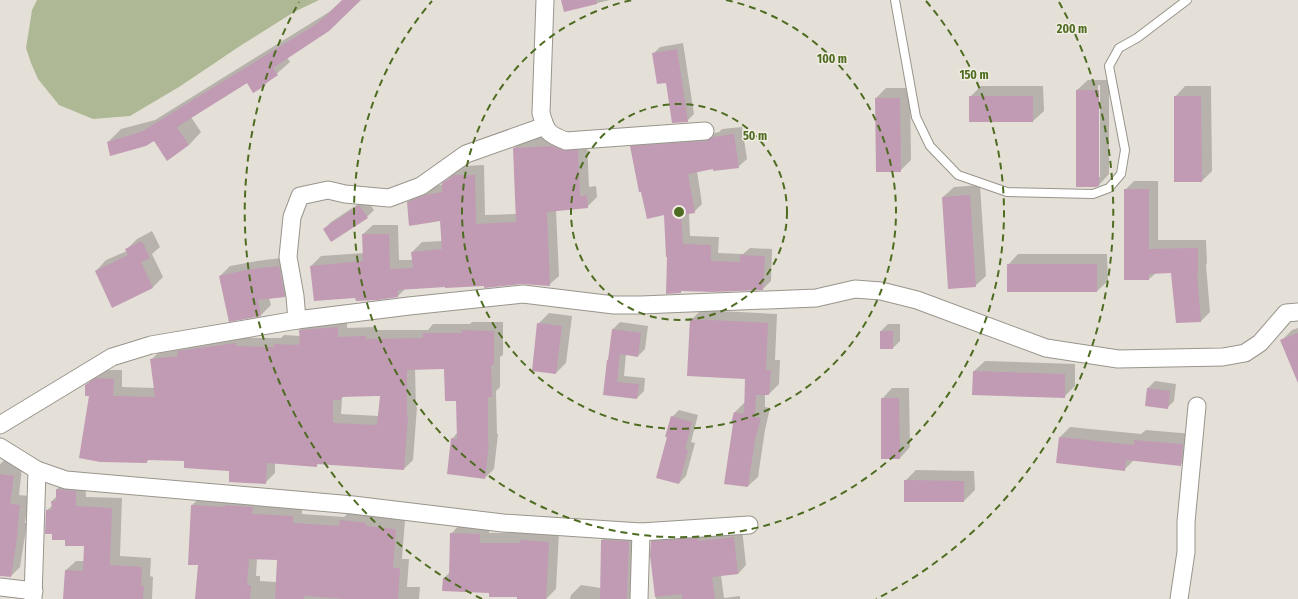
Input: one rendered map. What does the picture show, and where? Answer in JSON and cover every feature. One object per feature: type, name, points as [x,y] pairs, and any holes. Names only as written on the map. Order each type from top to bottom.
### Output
[{"type":"street","points":[[545,0],[541,113],[545,126],[552,135],[566,141],[705,131]]},
{"type":"street","points":[[297,320],[295,296],[288,257],[292,217],[300,196],[328,190],[345,194],[389,198],[421,186],[466,154],[545,126]]},
{"type":"street","points":[[0,425],[112,357],[151,345],[297,320],[523,294],[614,305],[641,305],[816,298],[855,290],[881,291],[917,300],[1046,348],[1118,359],[1223,357],[1245,353],[1260,343],[1286,313],[1298,312]]},
{"type":"street","points":[[1179,599],[1186,552],[1186,522],[1197,406]]},
{"type":"street","points":[[0,447],[37,470],[66,480],[353,505],[503,523],[641,532],[749,525]]},
{"type":"street","points":[[0,587],[34,595],[37,470]]},
{"type":"street","points":[[639,599],[641,532]]},
{"type":"lane","points":[[895,0],[916,117],[930,146],[958,175],[1007,192],[1093,194],[1109,188],[1121,174],[1125,150],[1109,66],[1119,48],[1136,38],[1187,0]]},
{"type":"green space","points":[[37,0],[319,0],[294,12],[179,87],[130,116],[93,119],[59,105],[38,79],[26,48],[32,10]]},
{"type":"building","points":[[342,0],[361,0],[329,31],[273,68],[278,75],[265,84],[266,85],[253,93],[247,83],[177,127],[189,145],[167,161],[154,141],[146,146],[110,156],[107,142],[141,132],[315,25]]},
{"type":"building","points":[[561,0],[596,0],[597,4],[564,12]]},
{"type":"building","points":[[677,49],[688,122],[672,123],[666,83],[657,84],[652,53]]},
{"type":"building","points":[[1076,90],[1099,90],[1099,186],[1095,187],[1076,187]]},
{"type":"building","points":[[969,96],[1033,96],[1033,122],[969,122]]},
{"type":"building","points":[[1174,96],[1201,96],[1202,182],[1174,182]]},
{"type":"building","points":[[875,98],[900,98],[901,172],[876,172]]},
{"type":"building","points":[[734,134],[739,168],[713,171],[713,169],[688,174],[695,213],[681,215],[683,244],[711,245],[711,261],[740,262],[740,255],[765,256],[763,290],[713,292],[681,291],[681,293],[666,294],[667,257],[664,215],[647,219],[641,192],[639,192],[630,146],[706,141],[713,137]]},
{"type":"building","points":[[552,146],[563,150],[578,150],[580,196],[587,195],[588,208],[547,212],[550,286],[522,284],[484,288],[484,286],[445,287],[398,290],[398,297],[378,300],[356,301],[355,298],[314,301],[310,266],[363,261],[362,234],[389,234],[390,269],[413,268],[411,252],[442,249],[440,221],[409,226],[407,202],[426,195],[442,192],[442,183],[454,175],[475,175],[476,224],[516,222],[513,148]]},
{"type":"building","points":[[1124,189],[1149,189],[1149,249],[1198,248],[1197,273],[1201,322],[1176,323],[1171,273],[1149,274],[1149,280],[1124,280]]},
{"type":"building","points":[[970,195],[976,287],[948,289],[942,197]]},
{"type":"building","points":[[359,205],[368,218],[331,242],[323,229]]},
{"type":"building","points":[[142,241],[150,258],[141,262],[153,288],[112,308],[95,271],[128,255],[125,249]]},
{"type":"building","points":[[1007,264],[1097,264],[1097,292],[1007,292]]},
{"type":"building","points":[[279,266],[285,297],[258,300],[261,316],[229,322],[219,276],[246,270]]},
{"type":"building","points":[[690,319],[768,323],[766,370],[771,370],[769,395],[756,395],[755,417],[761,418],[755,440],[748,487],[724,484],[733,424],[731,423],[734,412],[744,414],[745,379],[687,376]]},
{"type":"building","points":[[537,323],[562,326],[556,374],[532,371]]},
{"type":"building","points":[[338,327],[338,337],[366,336],[366,339],[423,338],[423,333],[462,333],[462,330],[494,331],[494,365],[491,365],[492,397],[488,397],[489,443],[485,479],[447,474],[451,438],[457,439],[456,401],[445,401],[444,369],[407,370],[408,416],[404,470],[317,464],[317,467],[267,463],[266,484],[229,482],[229,471],[184,468],[184,461],[147,460],[147,463],[100,462],[79,458],[89,396],[85,396],[85,385],[96,378],[114,379],[113,396],[155,397],[150,359],[178,356],[177,351],[236,343],[236,346],[274,347],[274,344],[298,345],[298,343],[300,343],[299,330]],"holes":[[[380,396],[377,425],[333,423],[333,400],[341,400],[341,397]]]},
{"type":"building","points":[[612,329],[641,333],[638,357],[620,354],[617,382],[639,384],[637,399],[603,395]]},
{"type":"building","points":[[880,331],[893,331],[893,349],[880,349]]},
{"type":"building","points":[[1298,333],[1298,383],[1280,340]]},
{"type":"building","points":[[973,371],[1065,374],[1065,398],[972,395]]},
{"type":"building","points":[[1147,388],[1170,391],[1168,409],[1145,406]]},
{"type":"building","points":[[881,398],[899,398],[900,459],[881,459]]},
{"type":"building","points":[[671,416],[692,422],[685,449],[688,450],[679,484],[656,478]]},
{"type":"building","points":[[1059,437],[1134,445],[1134,440],[1183,444],[1181,466],[1126,460],[1125,471],[1056,463]]},
{"type":"building","points":[[0,474],[14,476],[10,504],[20,505],[18,532],[11,577],[0,576]]},
{"type":"building","points":[[904,480],[964,481],[964,502],[904,502]]},
{"type":"building","points":[[56,489],[76,491],[76,506],[112,508],[110,565],[142,567],[141,586],[144,586],[143,599],[63,599],[65,570],[83,571],[84,546],[65,546],[65,540],[52,540],[52,534],[45,534],[46,510],[52,510],[51,501],[56,501]]},
{"type":"building","points":[[191,505],[253,507],[252,514],[293,516],[293,523],[339,526],[340,520],[366,523],[366,526],[396,529],[393,568],[400,568],[398,599],[346,599],[304,596],[304,599],[275,599],[277,560],[249,559],[247,585],[251,585],[250,599],[195,599],[198,565],[188,565]]},
{"type":"building","points":[[450,533],[480,534],[480,543],[520,543],[520,540],[549,542],[546,599],[489,597],[489,593],[442,591],[443,578],[449,578]]},
{"type":"building","points":[[734,537],[738,574],[712,577],[715,599],[682,599],[682,594],[655,597],[650,555],[651,541],[698,538],[698,541]]},
{"type":"building","points":[[601,540],[629,541],[627,599],[600,599]]}]
